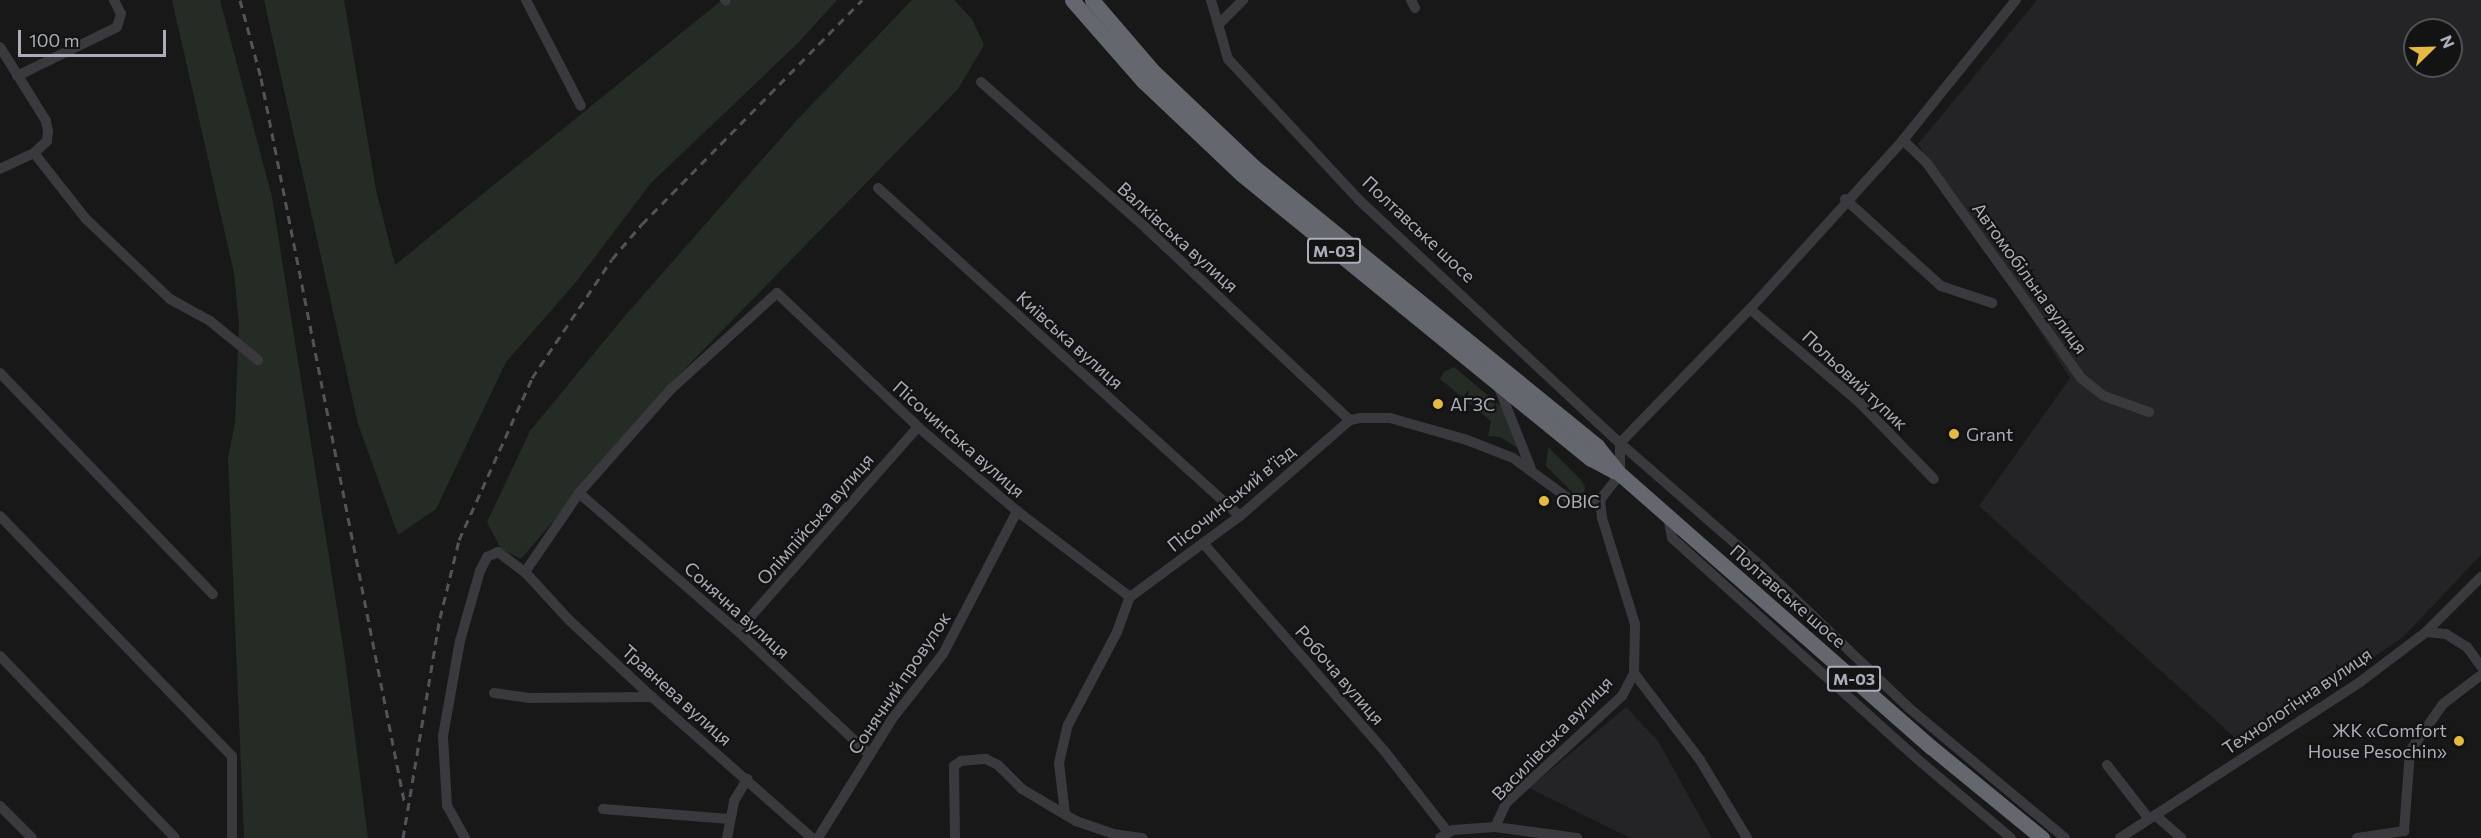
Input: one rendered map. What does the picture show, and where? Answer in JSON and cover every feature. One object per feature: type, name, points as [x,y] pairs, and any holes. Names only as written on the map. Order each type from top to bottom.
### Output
[{"type":"highway","name":"М-03","points":[[1072,0],[1184,123],[1298,222],[1591,459],[1620,474]]},
{"type":"highway","name":"М-03","points":[[1092,0],[1154,72],[1245,158],[1597,446],[1620,474]]},
{"type":"highway","name":"Полтавське шосе","points":[[1620,474],[1931,747],[2042,838]]},
{"type":"street","points":[[17,76],[117,27],[121,14],[114,0]]},
{"type":"street","points":[[526,0],[581,106]]},
{"type":"street","name":"Полтавське шосе","points":[[1211,0],[1220,23],[1228,59],[1359,200],[1620,443],[1762,567],[1910,708],[2065,838]]},
{"type":"street","points":[[1220,23],[1243,0]]},
{"type":"street","points":[[1350,420],[1376,417],[1427,427],[1513,458],[1572,501],[1582,505],[1600,500],[1620,474],[1620,443],[1750,309],[1845,200],[1903,140],[2016,0]]},
{"type":"street","points":[[0,47],[46,121],[47,141],[33,153],[0,169]]},
{"type":"street","name":"Валківська вулиця","points":[[981,82],[1147,229],[1350,420]]},
{"type":"street","name":"Автомобільна вулиця","points":[[1903,140],[1926,162],[2081,378],[2104,396],[2149,412]]},
{"type":"street","points":[[33,153],[86,219],[170,299],[210,321],[258,360]]},
{"type":"street","name":"Київська вулиця","points":[[878,188],[1240,516]]},
{"type":"street","points":[[1845,200],[1941,286],[1992,303]]},
{"type":"street","name":"Пісочинська вулиця","points":[[579,493],[671,388],[777,293],[918,427],[1017,511],[1130,597]]},
{"type":"street","name":"Польовий тупик","points":[[1750,309],[1860,403],[1934,479]]},
{"type":"street","points":[[0,373],[213,594]]},
{"type":"street","points":[[1496,383],[1514,418],[1531,469]]},
{"type":"street","name":"Пісочинський в’їзд","points":[[1130,597],[1240,516],[1350,420]]},
{"type":"street","name":"Олімпійська вулиця","points":[[738,631],[918,427]]},
{"type":"street","points":[[525,572],[579,493]]},
{"type":"street","name":"Сонячна вулиця","points":[[579,493],[738,631],[870,755]]},
{"type":"street","name":"Василівська вулиця","points":[[1495,827],[1506,803],[1622,696],[1634,673],[1635,624],[1602,518],[1600,500]]},
{"type":"street","name":"Сонячний провулок","points":[[818,838],[870,755],[961,624],[993,552],[1017,511]]},
{"type":"street","points":[[0,516],[232,756],[232,838]]},
{"type":"street","points":[[1668,517],[1672,537],[2011,838]]},
{"type":"street","name":"Робоча вулиця","points":[[1203,543],[1386,753],[1443,835]]},
{"type":"street","name":"Травнева вулиця","points":[[465,838],[447,806],[443,736],[460,641],[487,557],[502,552],[525,572],[568,620],[812,838]]},
{"type":"street","name":"Технологічна вулиця","points":[[2120,838],[2360,682],[2426,632],[2481,577]]},
{"type":"street","points":[[1065,814],[1059,763],[1068,725],[1117,632],[1130,597]]},
{"type":"street","points":[[2426,632],[2446,634],[2460,643],[2481,666]]},
{"type":"street","points":[[0,656],[176,838]]},
{"type":"street","name":"Василівська вулиця","points":[[1634,673],[1700,760],[1747,838]]},
{"type":"street","points":[[2357,838],[2404,831],[2410,751],[2444,704],[2481,675]]},
{"type":"street","points":[[494,693],[528,698],[652,697]]},
{"type":"street","points":[[955,838],[954,770],[961,761],[992,761],[1022,789],[1065,814],[1113,836],[1143,838]]},
{"type":"street","points":[[2107,765],[2152,817],[2181,838]]},
{"type":"street","points":[[727,838],[729,819],[747,779]]},
{"type":"street","points":[[0,806],[32,838]]},
{"type":"street","points":[[603,809],[729,819]]},
{"type":"street","name":"Василівська вулиця","points":[[1443,835],[1495,827],[1577,838]]},
{"type":"shaded area","points":[[172,0],[220,0],[272,197],[344,652],[368,838],[244,838],[228,458],[235,423],[239,325],[234,273]]},
{"type":"shaded area","points":[[264,0],[344,0],[376,190],[395,265],[722,0],[837,0],[798,43],[651,183],[576,282],[506,362],[436,509],[398,535],[358,424]]},
{"type":"shaded area","points":[[912,0],[954,0],[972,19],[984,45],[958,89],[666,388],[521,559],[501,549],[487,522],[530,431],[624,317],[795,122]]},
{"type":"shaded area","points":[[2037,0],[2481,0],[2481,555],[2403,637],[2244,746],[1979,506],[2070,378],[1918,144]]},
{"type":"shaded area","points":[[1454,367],[1503,408],[1519,449],[1500,437],[1488,436],[1491,421],[1440,379],[1444,372]]},
{"type":"shaded area","points":[[1548,447],[1581,480],[1585,487],[1583,495],[1575,495],[1546,466]]},
{"type":"shaded area","points":[[1626,707],[1658,741],[1712,838],[1630,838],[1529,788]]},
{"type":"railway","points":[[240,0],[261,78],[405,805]]},
{"type":"railway","points":[[403,838],[440,618],[459,540],[532,378],[612,259],[642,224],[862,0]]},
{"type":"place","name":"АГЗС","points":[[1438,404]]},
{"type":"place","name":"Grant","points":[[1954,434]]},
{"type":"place","name":"ОВІС","points":[[1544,501]]},
{"type":"place","name":"ЖК «Comfort House Pesochin»","points":[[2459,741]]}]
